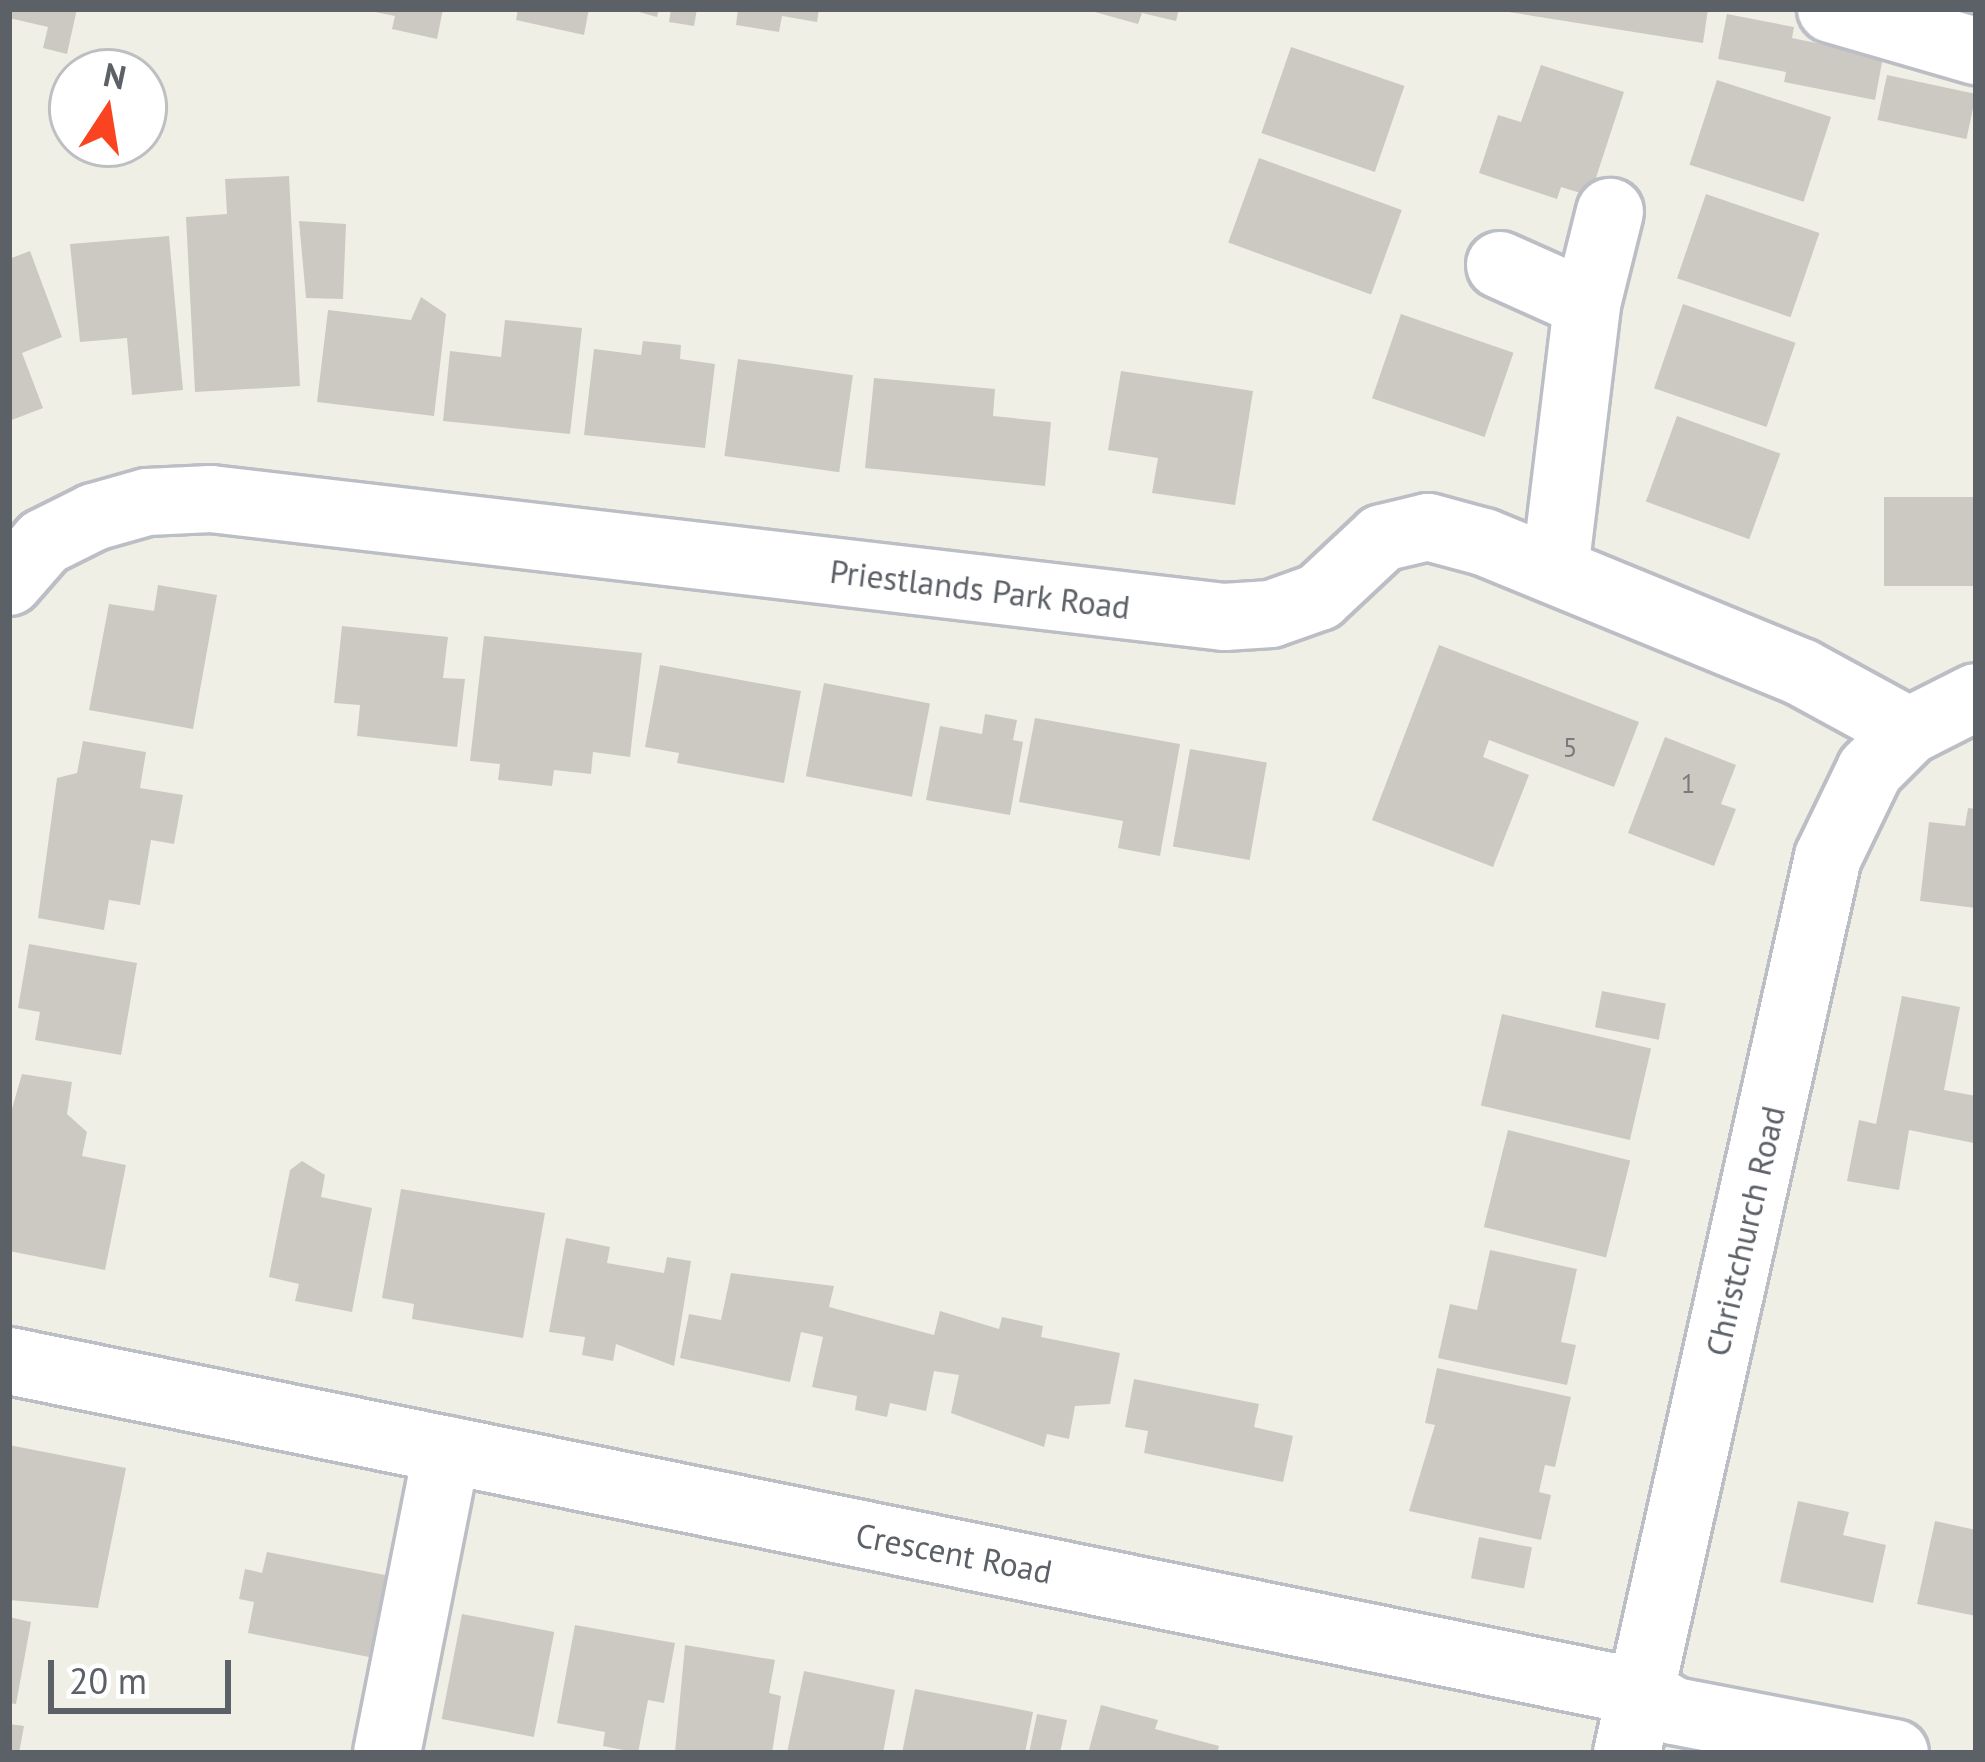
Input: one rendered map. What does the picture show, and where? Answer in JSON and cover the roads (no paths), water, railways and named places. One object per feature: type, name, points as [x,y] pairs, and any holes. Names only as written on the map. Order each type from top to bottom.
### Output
[{"type":"street","points":[[1832,9],[1976,51]]},
{"type":"street","points":[[1555,570],[1587,304],[1610,212]]},
{"type":"street","points":[[1500,265],[1587,304]]},
{"type":"street","name":"Priestlands Park Road","points":[[9,582],[44,542],[94,517],[147,502],[211,499],[1224,617],[1271,614],[1319,597],[1382,538],[1428,526],[1555,570],[1801,672],[1909,731]]},
{"type":"street","name":"Christchurch Road","points":[[1635,1723],[1828,856],[1870,770],[1909,731],[1976,697]]},
{"type":"street","name":"Crescent Road","points":[[9,1361],[447,1450],[1635,1723],[1674,1711],[1894,1753]]},
{"type":"street","points":[[387,1753],[447,1450]]}]
